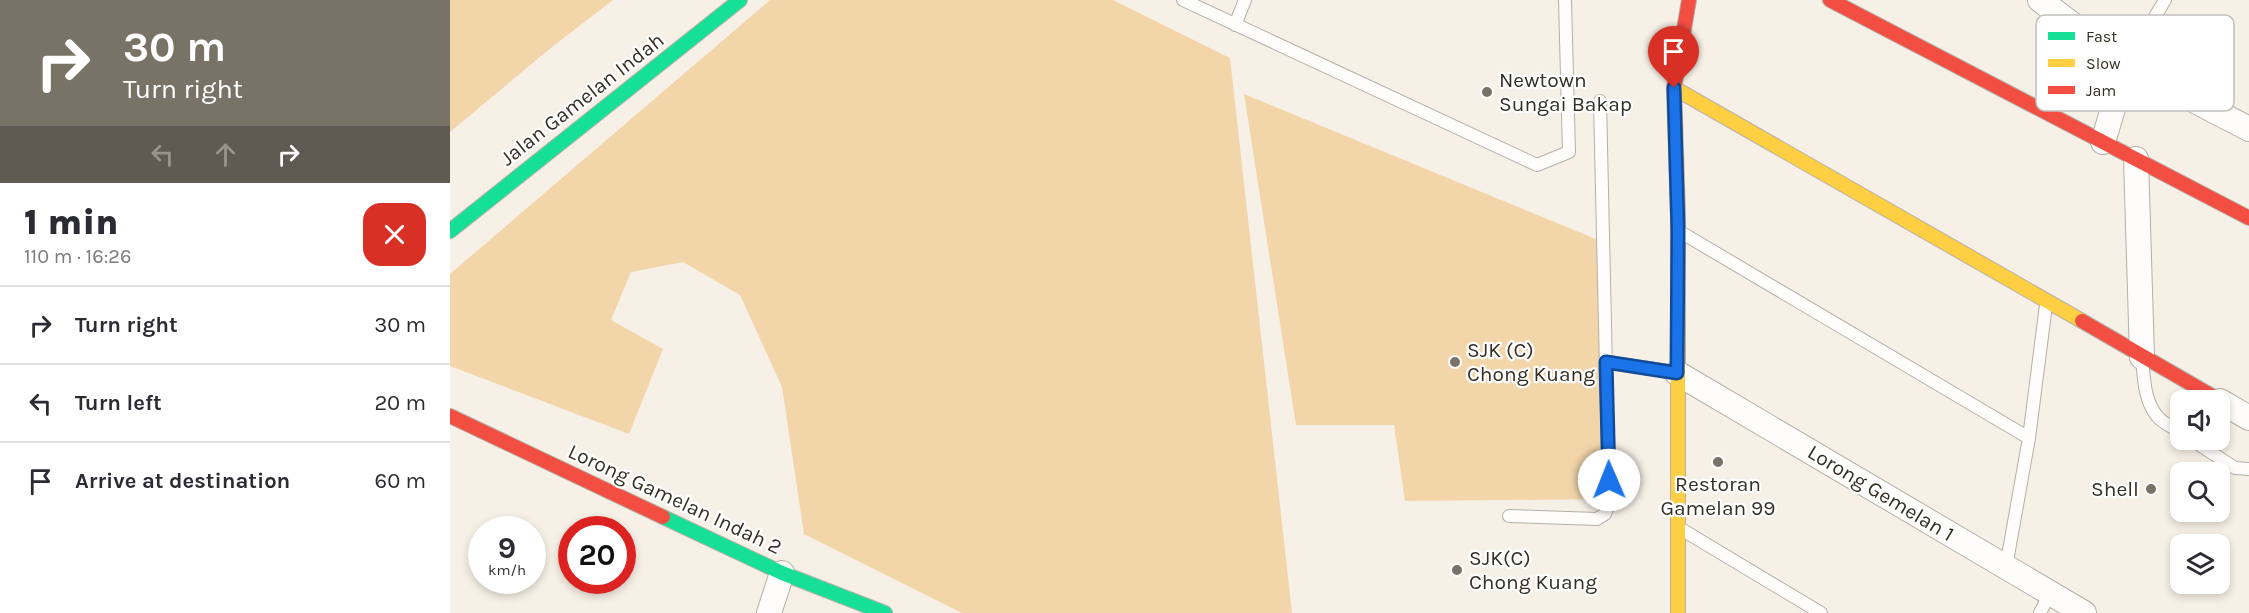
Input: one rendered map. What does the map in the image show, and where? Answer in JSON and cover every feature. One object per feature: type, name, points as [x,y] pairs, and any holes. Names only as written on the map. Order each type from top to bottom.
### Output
[{"type":"main road","name":"Jalan Gamelan Indah","points":[[450,231],[740,0]]},
{"type":"main road","points":[[1678,613],[1678,231],[1674,88],[1689,0]]},
{"type":"main road","points":[[1830,0],[2036,107]]},
{"type":"main road","points":[[1674,88],[2200,390]]},
{"type":"main road","points":[[2043,111],[2249,218]]},
{"type":"main road","name":"Lorong Gamelan Indah 2","points":[[450,416],[782,573],[878,611]]},
{"type":"street","points":[[2040,0],[2060,15]]},
{"type":"street","points":[[2103,142],[2112,111]]},
{"type":"street","points":[[2214,111],[2249,129]]},
{"type":"street","points":[[2136,159],[2142,357]]},
{"type":"street","name":"Lorong Gemelan 1","points":[[1677,373],[2006,567],[2045,603],[2084,613]]},
{"type":"street","points":[[2230,407],[2249,418]]},
{"type":"street","points":[[769,613],[782,573]]},
{"type":"lane","points":[[1183,0],[1537,165],[1569,152],[1565,0]]},
{"type":"lane","points":[[1235,25],[1245,0]]},
{"type":"lane","points":[[2156,15],[2165,0]]},
{"type":"lane","points":[[1509,516],[1597,519],[1605,514],[1609,504],[1600,101]]},
{"type":"lane","points":[[1678,231],[2029,438]]},
{"type":"lane","points":[[2006,567],[2029,438],[2046,302]]},
{"type":"lane","points":[[2142,357],[2144,383],[2149,400],[2157,417],[2170,425]]},
{"type":"lane","points":[[1606,362],[1677,373]]},
{"type":"lane","points":[[2207,450],[2235,468],[2249,469]]},
{"type":"lane","points":[[1677,526],[1821,613]]},
{"type":"shaded area","points":[[450,0],[613,0],[547,51],[450,132]]},
{"type":"shaded area","points":[[770,0],[1113,0],[1230,58],[1292,613],[962,613],[804,534],[782,387],[740,295],[683,262],[631,272],[611,320],[663,349],[629,434],[450,366],[450,274]]},
{"type":"shaded area","points":[[1244,94],[1603,242],[1617,499],[1405,501],[1394,425],[1296,425]]},
{"type":"traffic: fast","points":[[450,231],[740,0]]},
{"type":"traffic: fast","points":[[663,517],[782,573],[885,613]]},
{"type":"traffic: slow","points":[[1674,88],[2082,321]]},
{"type":"traffic: slow","points":[[1678,215],[1678,613]]},
{"type":"traffic: jam","points":[[1678,215],[1674,88],[1689,0]]},
{"type":"traffic: jam","points":[[1830,0],[2036,107]]},
{"type":"traffic: jam","points":[[2043,111],[2249,218]]},
{"type":"traffic: jam","points":[[2082,321],[2202,390]]},
{"type":"traffic: jam","points":[[450,416],[663,517]]},
{"type":"place","name":"Newtown Sungai Bakap","points":[[1487,92]]},
{"type":"place","name":"SJK (C) Chong Kuang","points":[[1455,362]]},
{"type":"place","name":"Restoran Gamelan 99","points":[[1718,462]]},
{"type":"place","name":"Shell","points":[[2151,489]]},
{"type":"place","name":"SJK(C) Chong Kuang","points":[[1457,570]]},
{"type":"route","points":[[1609,480],[1606,362],[1677,373],[1678,231],[1674,88]]}]
